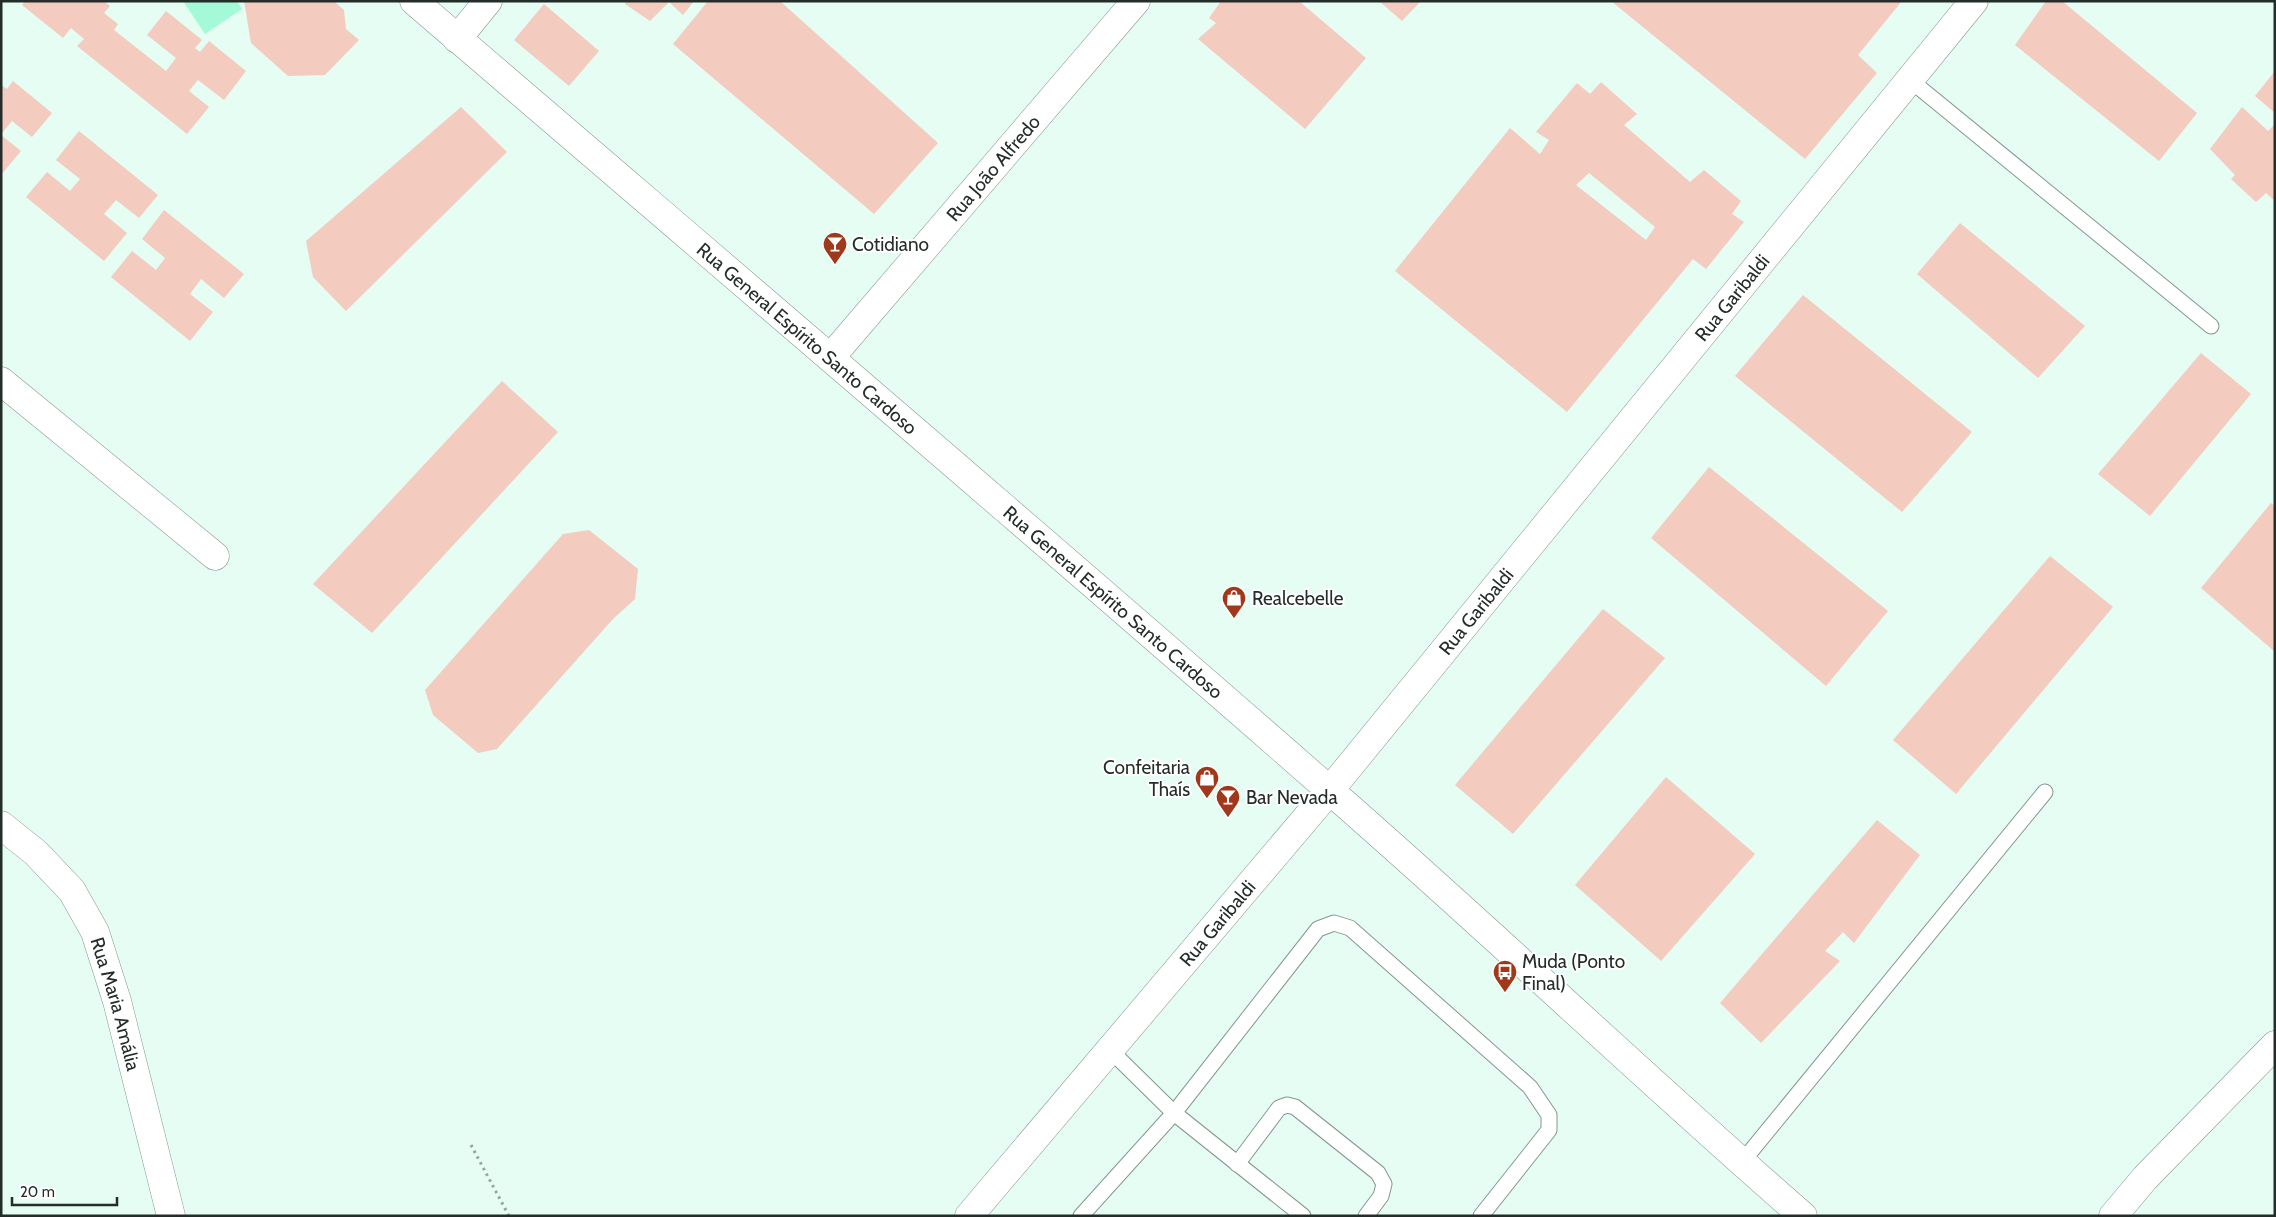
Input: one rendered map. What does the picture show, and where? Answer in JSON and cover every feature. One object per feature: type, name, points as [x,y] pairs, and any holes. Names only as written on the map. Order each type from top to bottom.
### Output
[{"type":"street","name":"Rua General Espírito Santo Cardoso","points":[[414,1],[832,357],[939,453],[1330,790],[1801,1215]]},
{"type":"street","points":[[457,39],[488,1]]},
{"type":"street","name":"Rua João Alfredo","points":[[832,357],[1136,1]]},
{"type":"street","name":"Rua Garibaldi","points":[[969,1216],[1330,790],[1974,1]]},
{"type":"street","points":[[1,381],[215,556]]},
{"type":"street","name":"Rua Maria Amália","points":[[1,825],[36,853],[72,891],[95,932],[117,1001],[171,1216]]},
{"type":"street","points":[[2113,1216],[2145,1178],[2275,1046]]},
{"type":"lane","points":[[1910,80],[2211,326]]},
{"type":"lane","points":[[1742,1162],[2045,792]]},
{"type":"lane","points":[[1082,1216],[1174,1113],[1318,929],[1334,923],[1350,928],[1530,1087],[1549,1115],[1549,1130],[1481,1216]]},
{"type":"lane","points":[[1110,1050],[1174,1113],[1303,1216]]},
{"type":"lane","points":[[1237,1164],[1279,1108],[1287,1105],[1295,1107],[1378,1173],[1384,1184],[1381,1196],[1366,1216]]},
{"type":"path","points":[[471,1145],[509,1216]]},
{"type":"green space","points":[[183,1],[237,1],[242,9],[205,34]]},
{"type":"building","points":[[25,1],[104,1],[110,6],[104,13],[118,24],[114,30],[166,71],[176,58],[147,35],[166,11],[202,40],[195,48],[200,52],[209,41],[246,71],[224,100],[198,80],[189,91],[209,107],[187,134],[77,46],[84,39],[71,28],[63,38],[22,5]]},
{"type":"building","points":[[244,1],[334,1],[344,10],[346,29],[359,40],[325,75],[288,76],[251,43]]},
{"type":"building","points":[[626,1],[694,1],[683,15],[669,2],[650,21],[625,4]]},
{"type":"building","points":[[708,1],[780,1],[938,143],[874,214],[673,44]]},
{"type":"building","points":[[1221,1],[1299,1],[1366,58],[1305,129],[1198,39],[1216,23],[1209,18]]},
{"type":"building","points":[[1379,1],[1421,1],[1402,21]]},
{"type":"building","points":[[1611,1],[1902,1],[1858,55],[1877,73],[1805,159]]},
{"type":"building","points":[[2046,1],[2062,1],[2197,113],[2159,161],[2015,45]]},
{"type":"building","points":[[544,4],[599,51],[569,86],[514,40]]},
{"type":"building","points":[[2275,71],[2275,113],[2255,96]]},
{"type":"building","points":[[13,81],[52,113],[32,137],[12,121],[1,134],[1,85],[7,89]]},
{"type":"building","points":[[1601,82],[1637,114],[1624,125],[1690,182],[1704,170],[1741,201],[1732,214],[1744,222],[1706,269],[1693,259],[1567,412],[1395,271],[1510,128],[1540,154],[1549,140],[1536,132],[1577,83],[1590,94]],"holes":[[[1589,173],[1655,227],[1646,240],[1576,185]]]},
{"type":"building","points":[[461,107],[507,152],[346,311],[313,277],[306,241]]},
{"type":"building","points":[[2242,107],[2268,131],[2275,124],[2275,201],[2266,193],[2256,202],[2231,179],[2235,175],[2210,149]]},
{"type":"building","points":[[79,131],[158,195],[139,218],[116,200],[104,214],[127,233],[104,261],[26,197],[47,172],[70,191],[80,179],[56,160]]},
{"type":"building","points":[[1,135],[21,151],[1,175]]},
{"type":"building","points":[[164,210],[244,274],[224,298],[201,279],[190,294],[213,312],[190,341],[111,277],[132,251],[156,270],[165,258],[142,239]]},
{"type":"building","points":[[1960,223],[2085,326],[2038,378],[1917,274]]},
{"type":"building","points":[[1803,295],[1972,432],[1902,512],[1735,376]]},
{"type":"building","points":[[2201,353],[2251,394],[2150,516],[2098,474]]},
{"type":"building","points":[[502,381],[558,432],[372,633],[313,584]]},
{"type":"building","points":[[1709,467],[1888,611],[1826,686],[1651,538]]},
{"type":"building","points":[[2271,503],[2275,506],[2275,652],[2201,588]]},
{"type":"building","points":[[589,530],[638,569],[635,599],[613,619],[497,749],[478,753],[433,715],[425,690],[563,534]]},
{"type":"building","points":[[2050,556],[2113,607],[1956,794],[1893,740]]},
{"type":"building","points":[[1603,609],[1665,658],[1513,834],[1455,785]]},
{"type":"building","points":[[1666,777],[1755,854],[1661,961],[1575,885]]},
{"type":"building","points":[[1877,820],[1920,855],[1854,943],[1843,932],[1825,951],[1840,961],[1761,1043],[1720,1003]]},
{"type":"place","name":"Cotidiano","points":[[835,265]]},
{"type":"place","name":"Realcebelle","points":[[1234,619]]},
{"type":"place","name":"Confeitaria Thaís","points":[[1207,799]]},
{"type":"place","name":"Bar Nevada","points":[[1228,818]]},
{"type":"place","name":"Muda (Ponto Final)","points":[[1505,993]]}]
